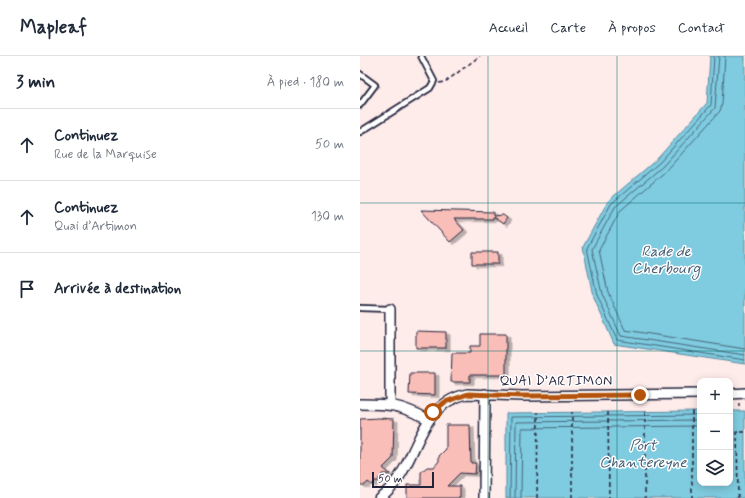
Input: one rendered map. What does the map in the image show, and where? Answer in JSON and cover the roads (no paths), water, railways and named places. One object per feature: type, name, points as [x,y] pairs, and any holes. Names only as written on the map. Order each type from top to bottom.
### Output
[{"type":"street","points":[[390,309],[390,404]]},
{"type":"street","name":"QUAI D’ARTIMON","points":[[428,418],[438,407],[453,398],[468,394],[530,396],[697,394]]},
{"type":"street","points":[[484,498],[485,394]]},
{"type":"street","points":[[733,394],[745,394]]},
{"type":"street","points":[[360,404],[390,404],[407,408],[428,418],[414,451],[399,476],[387,491],[379,498]]},
{"type":"lane","points":[[360,132],[432,85],[434,81],[421,56]]},
{"type":"lane","points":[[360,74],[375,85],[360,105]]},
{"type":"lane","points":[[360,308],[390,309]]},
{"type":"water","name":"Rade de Cherbourg","points":[[710,56],[745,56],[745,364],[614,344],[593,296],[583,247],[608,201],[657,159],[707,103]]},
{"type":"water","name":"Port Chantereyne","points":[[697,411],[697,486],[733,486],[733,411],[745,411],[745,498],[506,498],[506,413]]}]
